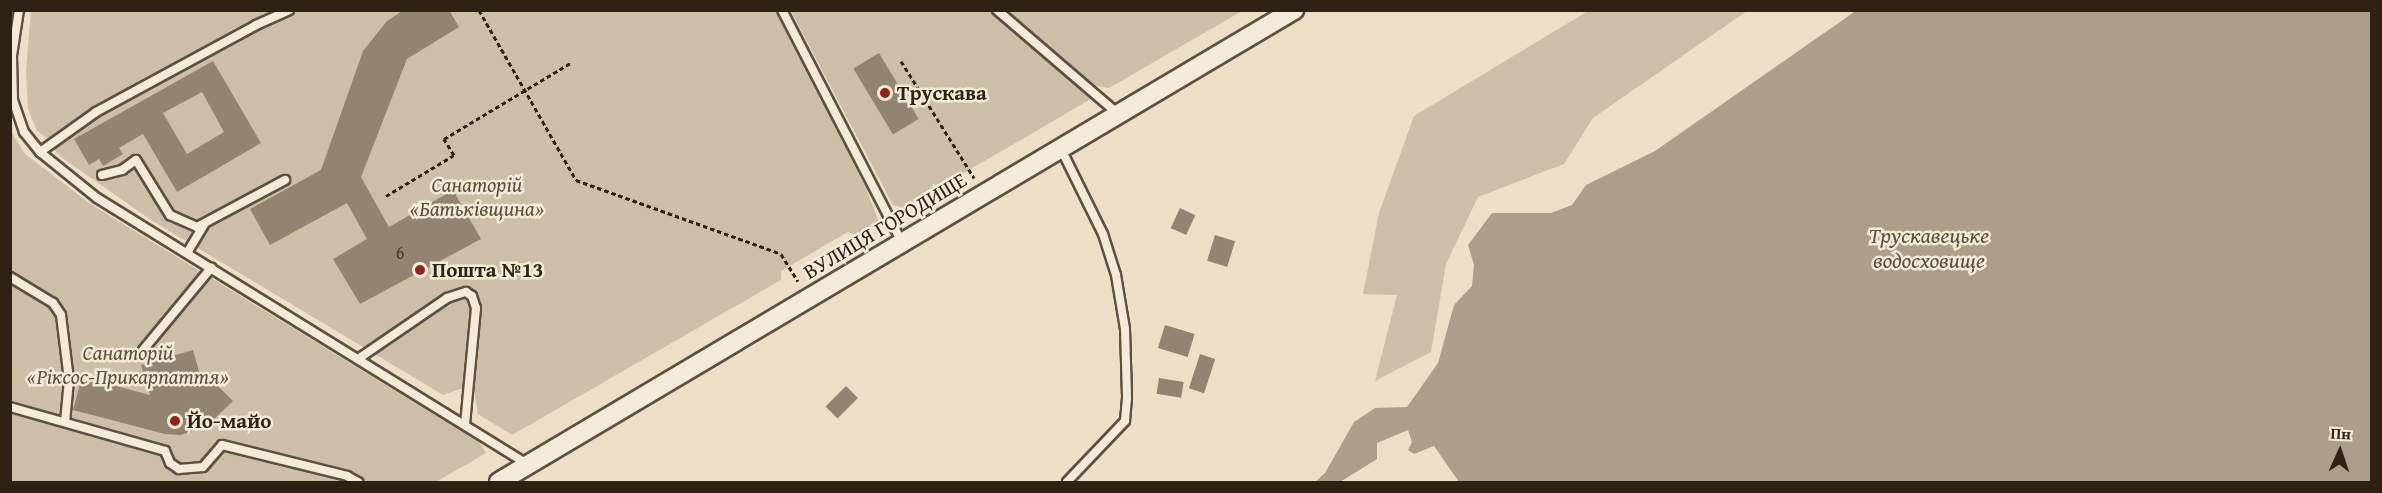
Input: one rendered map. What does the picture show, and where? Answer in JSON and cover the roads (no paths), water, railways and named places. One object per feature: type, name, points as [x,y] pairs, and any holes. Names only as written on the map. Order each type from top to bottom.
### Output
[{"type":"street","name":"ВУЛИЦЯ ГОРОДИЩЕ","points":[[499,483],[1294,10]]},
{"type":"lane","points":[[19,10],[12,56],[13,100],[24,132],[40,152],[97,198],[528,465]]},
{"type":"lane","points":[[40,152],[96,112],[255,25],[289,10]]},
{"type":"lane","points":[[782,10],[902,242]]},
{"type":"lane","points":[[998,10],[1119,114]]},
{"type":"lane","points":[[1061,149],[1103,234],[1116,275],[1125,329],[1127,398],[1125,421],[1067,483]]},
{"type":"lane","points":[[102,175],[122,170],[136,160],[170,215],[187,225],[204,225],[285,180]]},
{"type":"lane","points":[[187,254],[204,225]]},
{"type":"lane","points":[[144,350],[211,268]]},
{"type":"lane","points":[[10,277],[53,303],[61,315],[69,380],[65,422]]},
{"type":"lane","points":[[358,359],[447,298],[466,292],[472,296],[476,308],[465,424]]},
{"type":"lane","points":[[10,407],[165,451],[170,463],[179,469],[203,467],[222,445],[347,476],[358,483]]},
{"type":"water","name":"Трускавецьке водосховище","points":[[1857,10],[2371,11],[2371,482],[1459,482],[1434,446],[1414,454],[1408,450],[1412,442],[1408,430],[1377,443],[1377,459],[1340,482],[1315,482],[1325,473],[1354,422],[1375,408],[1407,407],[1438,363],[1454,305],[1472,286],[1474,265],[1468,245],[1492,213],[1551,213],[1572,205],[1586,185],[1655,151]]},
{"type":"place","name":"Трускава","points":[[885,93]]},
{"type":"place","name":"Пошта №13","points":[[420,270]]},
{"type":"place","name":"Йо-майо","points":[[175,421]]},
{"type":"park label","name":"Санаторій «Батьківщина»","points":[[477,197]]},
{"type":"park label","name":"Санаторій «Ріксос-Прикарпаття»","points":[[128,365]]}]
